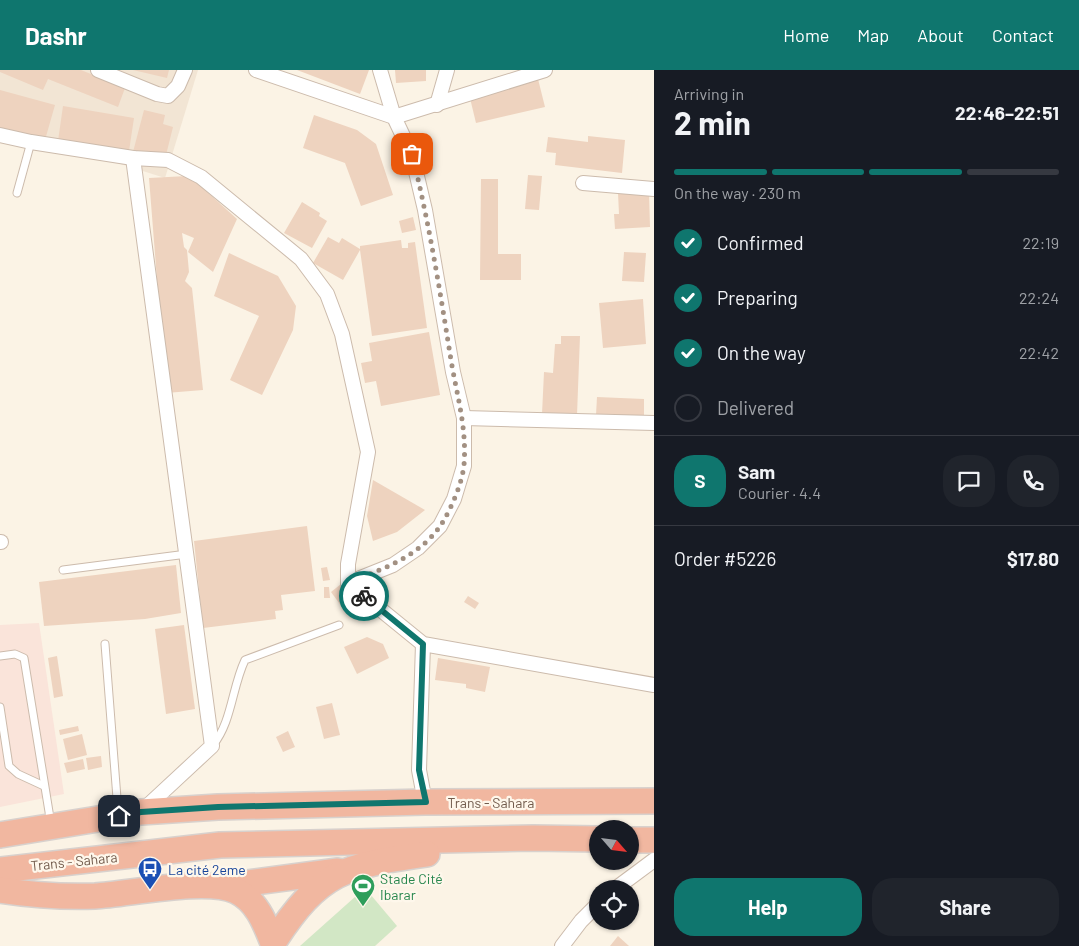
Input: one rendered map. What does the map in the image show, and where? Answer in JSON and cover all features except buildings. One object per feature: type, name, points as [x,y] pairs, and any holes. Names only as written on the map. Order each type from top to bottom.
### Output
[{"type":"highway","name":"Trans - Sahara","points":[[0,835],[130,814],[218,807],[426,802],[654,801]]},
{"type":"highway","name":"Trans - Sahara","points":[[0,870],[220,845],[533,838],[589,839]]},
{"type":"highway","points":[[0,890],[34,896],[66,897],[186,887],[224,886],[345,870],[378,861],[533,838]]},
{"type":"highway","points":[[639,840],[654,840]]},
{"type":"highway","points":[[272,944],[304,901],[325,881],[345,870]]},
{"type":"highway","points":[[224,886],[238,891],[253,904],[263,918],[272,944]]},
{"type":"street","points":[[98,70],[157,94],[168,96],[178,86],[185,70]]},
{"type":"street","points":[[256,70],[394,117],[545,70]]},
{"type":"street","points":[[348,583],[393,565],[418,548],[440,526],[454,499],[464,466],[464,418],[453,372],[426,210],[412,154],[394,117],[380,70]]},
{"type":"street","points":[[437,105],[447,70]]},
{"type":"street","points":[[0,135],[31,142],[133,158],[168,160],[201,178],[301,259],[327,294],[342,334],[368,452],[348,564],[348,583]]},
{"type":"street","points":[[130,814],[212,746],[133,158]]},
{"type":"street","points":[[583,183],[654,188]]},
{"type":"street","points":[[464,418],[654,423]]},
{"type":"street","points":[[348,583],[423,644],[654,685]]},
{"type":"street","points":[[423,644],[419,770],[426,802]]},
{"type":"street","points":[[627,880],[654,860]]},
{"type":"street","points":[[562,946],[589,914]]},
{"type":"lane","points":[[17,193],[31,142]]},
{"type":"lane","points":[[63,570],[187,554]]},
{"type":"lane","points":[[212,746],[221,735],[239,672],[245,660],[339,625]]},
{"type":"lane","points":[[105,644],[130,814]]},
{"type":"lane","points":[[0,656],[15,654],[24,658],[51,826]]},
{"type":"lane","points":[[0,707],[9,766],[18,774],[44,786]]},
{"type":"shaded area","points":[[0,70],[198,70],[165,178],[0,126]]},
{"type":"shaded area","points":[[39,623],[64,794],[0,807],[0,625]]},
{"type":"green space","name":"Stade Cité Ibarar","points":[[365,888],[397,926],[375,946],[300,946]]},
{"type":"way so far","points":[[364,596],[348,583],[393,565],[418,548],[440,526],[454,499],[464,466],[464,418],[453,372],[426,210],[412,154]]},
{"type":"place","name":"La cité 2eme","points":[[150,890]]},
{"type":"place","name":"Stade Cité Ibarar","points":[[363,907]]},
{"type":"route","points":[[119,816],[141,812],[218,807],[426,802],[419,770],[423,644],[364,596]]}]
